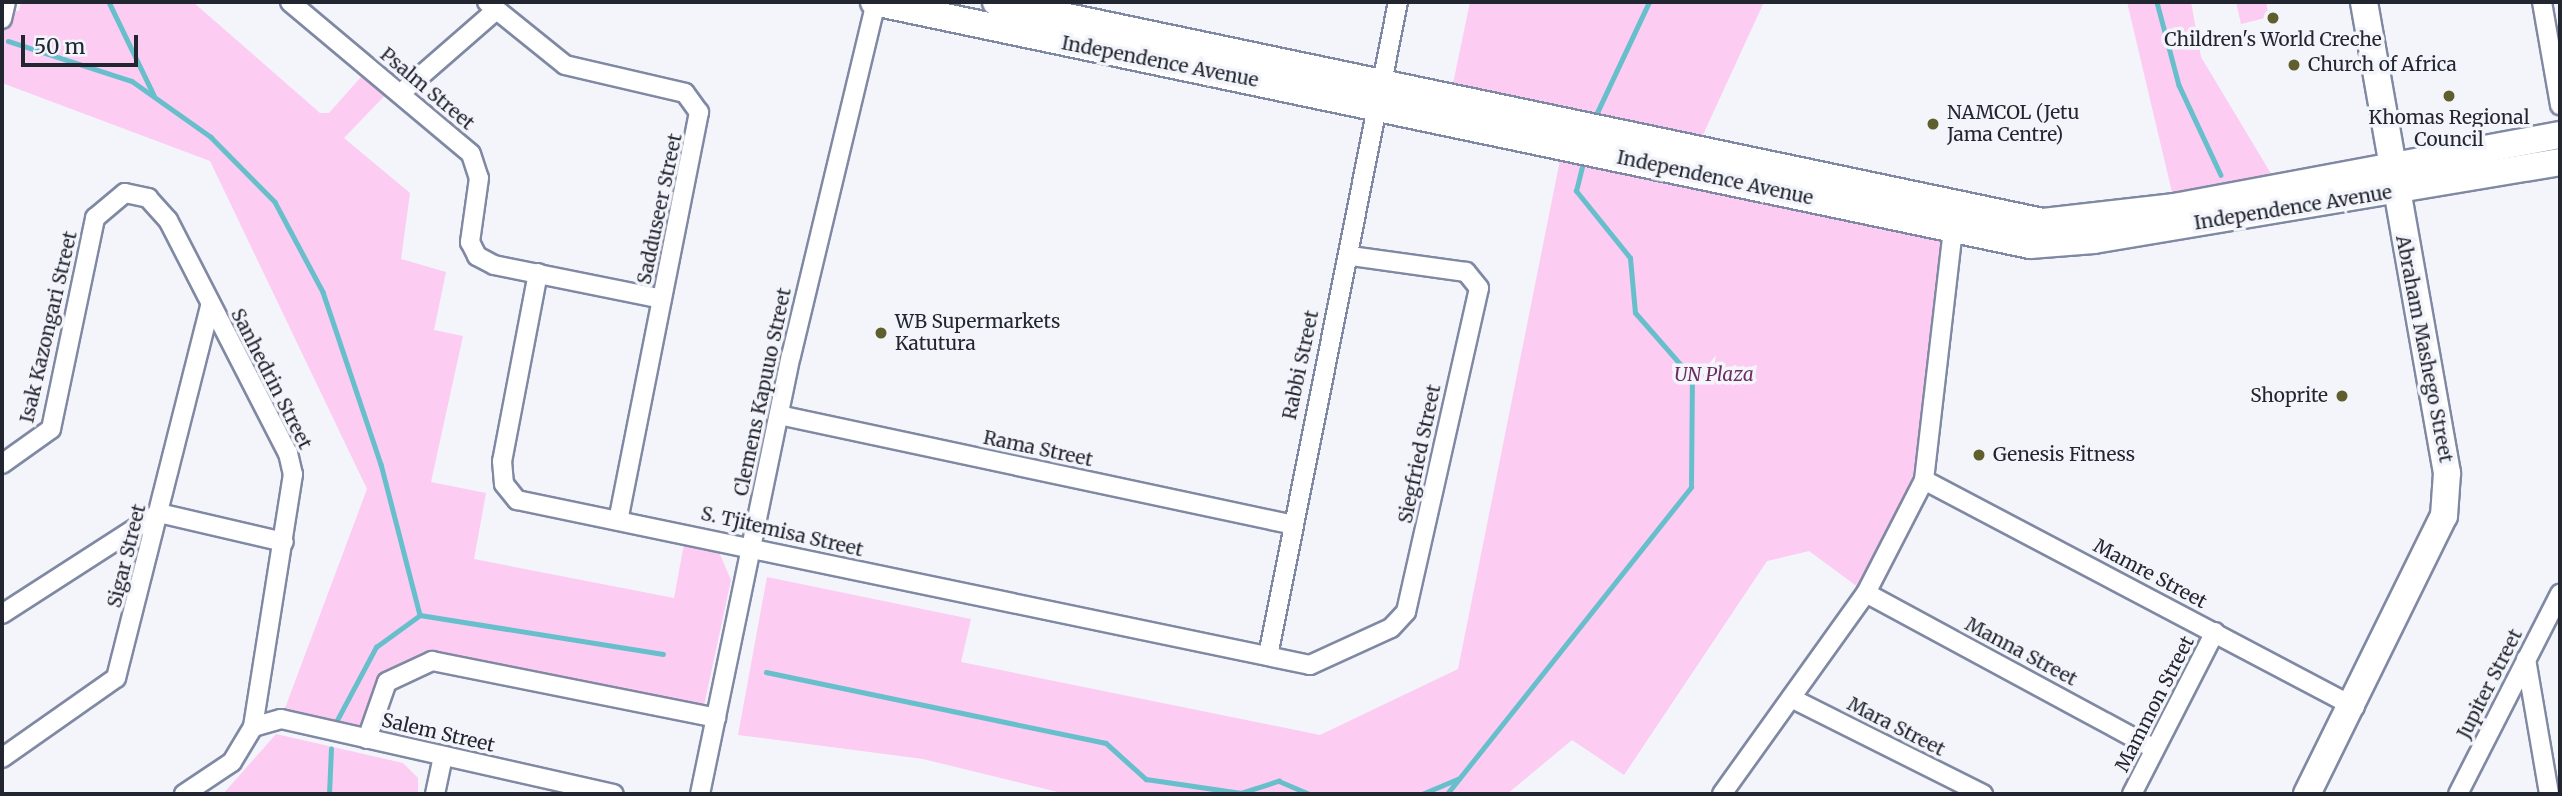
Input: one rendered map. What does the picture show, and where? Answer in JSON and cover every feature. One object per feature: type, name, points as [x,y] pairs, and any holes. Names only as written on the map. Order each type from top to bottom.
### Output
[{"type":"main road","name":"Independence Avenue","points":[[875,2],[1378,95],[1565,133],[1954,217],[2048,245],[2393,179],[2560,135]]},
{"type":"main road","name":"Independence Avenue","points":[[996,2],[1378,95]]},
{"type":"main road","name":"Abraham Mashego Street","points":[[2307,794],[2355,707],[2445,505],[2447,472],[2393,179],[2364,2]]},
{"type":"main road","name":"Independence Avenue","points":[[2393,179],[2560,162]]},
{"type":"street","points":[[2,19],[6,2]]},
{"type":"street","name":"Psalm Street","points":[[290,2],[401,93],[476,161],[470,242],[477,256],[538,273],[662,299]]},
{"type":"street","name":"Clemens Kapuuo Street","points":[[700,794],[779,415],[875,2]]},
{"type":"street","name":"Rabbi Street","points":[[1268,656],[1289,524],[1350,256],[1378,95],[1398,2]]},
{"type":"street","points":[[2542,2],[2560,105]]},
{"type":"street","points":[[401,93],[492,6]]},
{"type":"street","name":"Sadduseer Street","points":[[492,6],[573,69],[671,89],[697,106],[699,128],[619,516]]},
{"type":"street","name":"Sanhedrin Street","points":[[95,218],[125,193],[158,205],[292,462],[284,542],[253,727],[232,762],[184,794]]},
{"type":"street","points":[[1721,794],[1866,593],[1924,480],[1954,217]]},
{"type":"street","name":"Isak Kazongari Street","points":[[2,463],[51,429],[95,218]]},
{"type":"street","name":"Siegfried Street","points":[[1268,656],[1317,664],[1391,628],[1406,612],[1479,288],[1466,272],[1350,256]]},
{"type":"street","name":"S. Tjitemisa Street","points":[[538,273],[504,450],[504,484],[528,503],[619,516],[751,547],[1268,656]]},
{"type":"street","name":"Sigar Street","points":[[2,758],[116,678],[210,307]]},
{"type":"street","name":"Rama Street","points":[[779,415],[1289,524]]},
{"type":"street","name":"Mamre Street","points":[[1924,480],[2355,707]]},
{"type":"street","points":[[2,614],[159,513],[284,542]]},
{"type":"street","name":"Manna Street","points":[[1866,593],[2155,749]]},
{"type":"street","name":"Jupiter Street","points":[[2458,794],[2560,594]]},
{"type":"street","name":"Mammon Street","points":[[2132,794],[2215,632]]},
{"type":"street","points":[[2526,659],[2549,794]]},
{"type":"street","points":[[367,739],[387,682],[432,661],[716,718]]},
{"type":"street","name":"Mara Street","points":[[1791,698],[1983,794]]},
{"type":"street","name":"Salem Street","points":[[253,727],[281,719],[443,756],[562,788],[614,794]]},
{"type":"street","points":[[435,794],[443,756]]},
{"type":"green space","points":[[21,2],[193,2],[320,113],[329,113],[369,68],[393,87],[344,138],[410,193],[401,259],[446,272],[434,330],[463,336],[431,482],[486,493],[474,559],[674,598],[684,544],[719,552],[731,580],[702,715],[432,661],[398,673],[367,739],[281,719],[367,489],[210,161],[2,83],[2,9],[19,11]]},
{"type":"green space","points":[[1470,2],[1764,2],[1696,150],[1450,98]]},
{"type":"green space","points":[[2127,2],[2191,2],[2201,57],[2279,187],[2175,205]]},
{"type":"green space","points":[[2236,2],[2266,2],[2269,17],[2241,24]]},
{"type":"green space","name":"UN Plaza","points":[[1563,145],[1952,229],[1927,467],[1866,593],[1809,551],[1767,561],[1624,775],[1572,740],[1507,794],[1066,794],[923,759],[738,735],[767,577],[971,619],[961,662],[1320,735],[1458,669]]},
{"type":"green space","points":[[276,734],[403,763],[418,778],[418,794],[223,794]]},
{"type":"waterway","points":[[109,2],[154,95]]},
{"type":"waterway","points":[[1594,119],[1649,2]]},
{"type":"waterway","points":[[2157,2],[2179,85],[2221,175]]},
{"type":"waterway","points":[[8,41],[132,81],[211,137],[275,202],[323,292],[381,464],[420,615]]},
{"type":"waterway","points":[[1447,794],[1691,487],[1692,378],[1635,313],[1630,258],[1576,191],[1583,162]]},
{"type":"waterway","points":[[336,722],[376,647],[420,615],[663,654]]},
{"type":"waterway","points":[[766,672],[1106,743],[1146,779],[1241,793],[1279,781],[1310,794]]},
{"type":"waterway","points":[[329,794],[331,749]]},
{"type":"waterway","points":[[1422,794],[1457,779]]},
{"type":"place","name":"Children's World Creche","points":[[2273,18]]},
{"type":"place","name":"Church of Africa","points":[[2294,65]]},
{"type":"place","name":"Khomas Regional Council","points":[[2449,96]]},
{"type":"place","name":"NAMCOL (Jetu Jama Centre)","points":[[1933,124]]},
{"type":"place","name":"WB Supermarkets Katutura","points":[[881,333]]},
{"type":"place","name":"Shoprite","points":[[2342,396]]},
{"type":"place","name":"Genesis Fitness","points":[[1979,455]]}]
